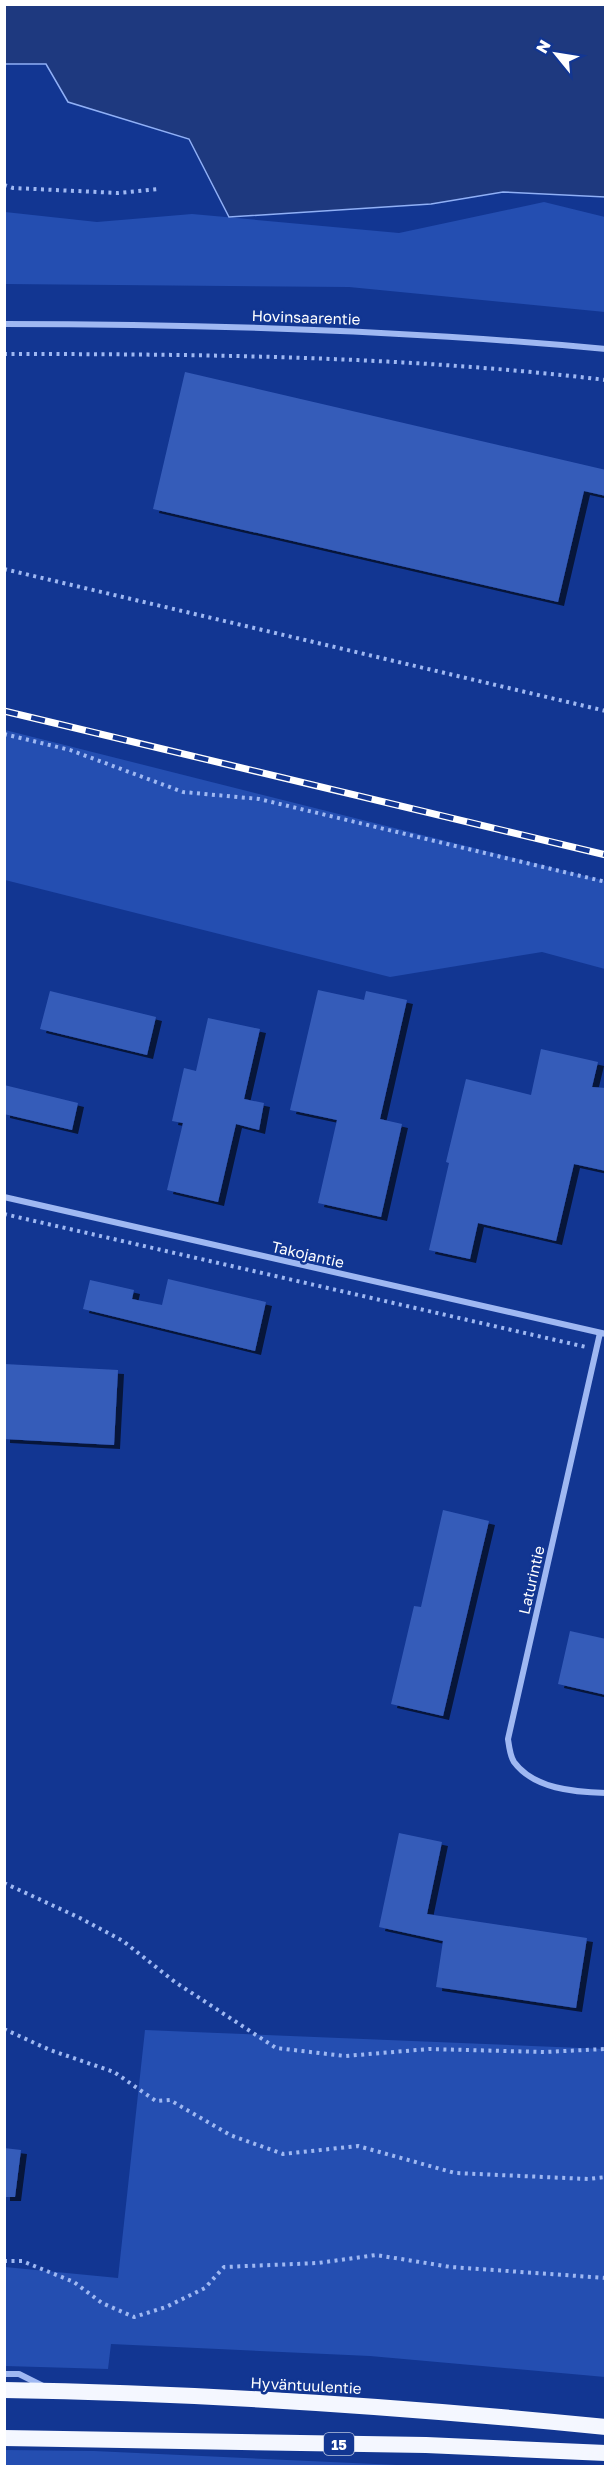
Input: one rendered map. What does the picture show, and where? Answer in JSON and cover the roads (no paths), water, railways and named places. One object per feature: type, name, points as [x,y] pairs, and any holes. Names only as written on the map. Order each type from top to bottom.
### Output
[{"type":"highway","name":"Hyväntuulentie","points":[[4,2390],[51,2390],[453,2412],[606,2427]]},
{"type":"highway","name":"15","points":[[4,2438],[426,2445],[606,2453]]},
{"type":"street","name":"Hovinsaarentie","points":[[4,324],[155,324],[344,330],[606,349]]},
{"type":"street","name":"Takojantie","points":[[4,1197],[603,1333]]},
{"type":"street","name":"Laturintie","points":[[603,1333],[597,1350],[508,1739],[512,1760],[532,1780],[577,1792],[606,1792]]},
{"type":"street","points":[[4,2374],[19,2374],[51,2390]]},
{"type":"railway","points":[[4,711],[606,855]]}]
